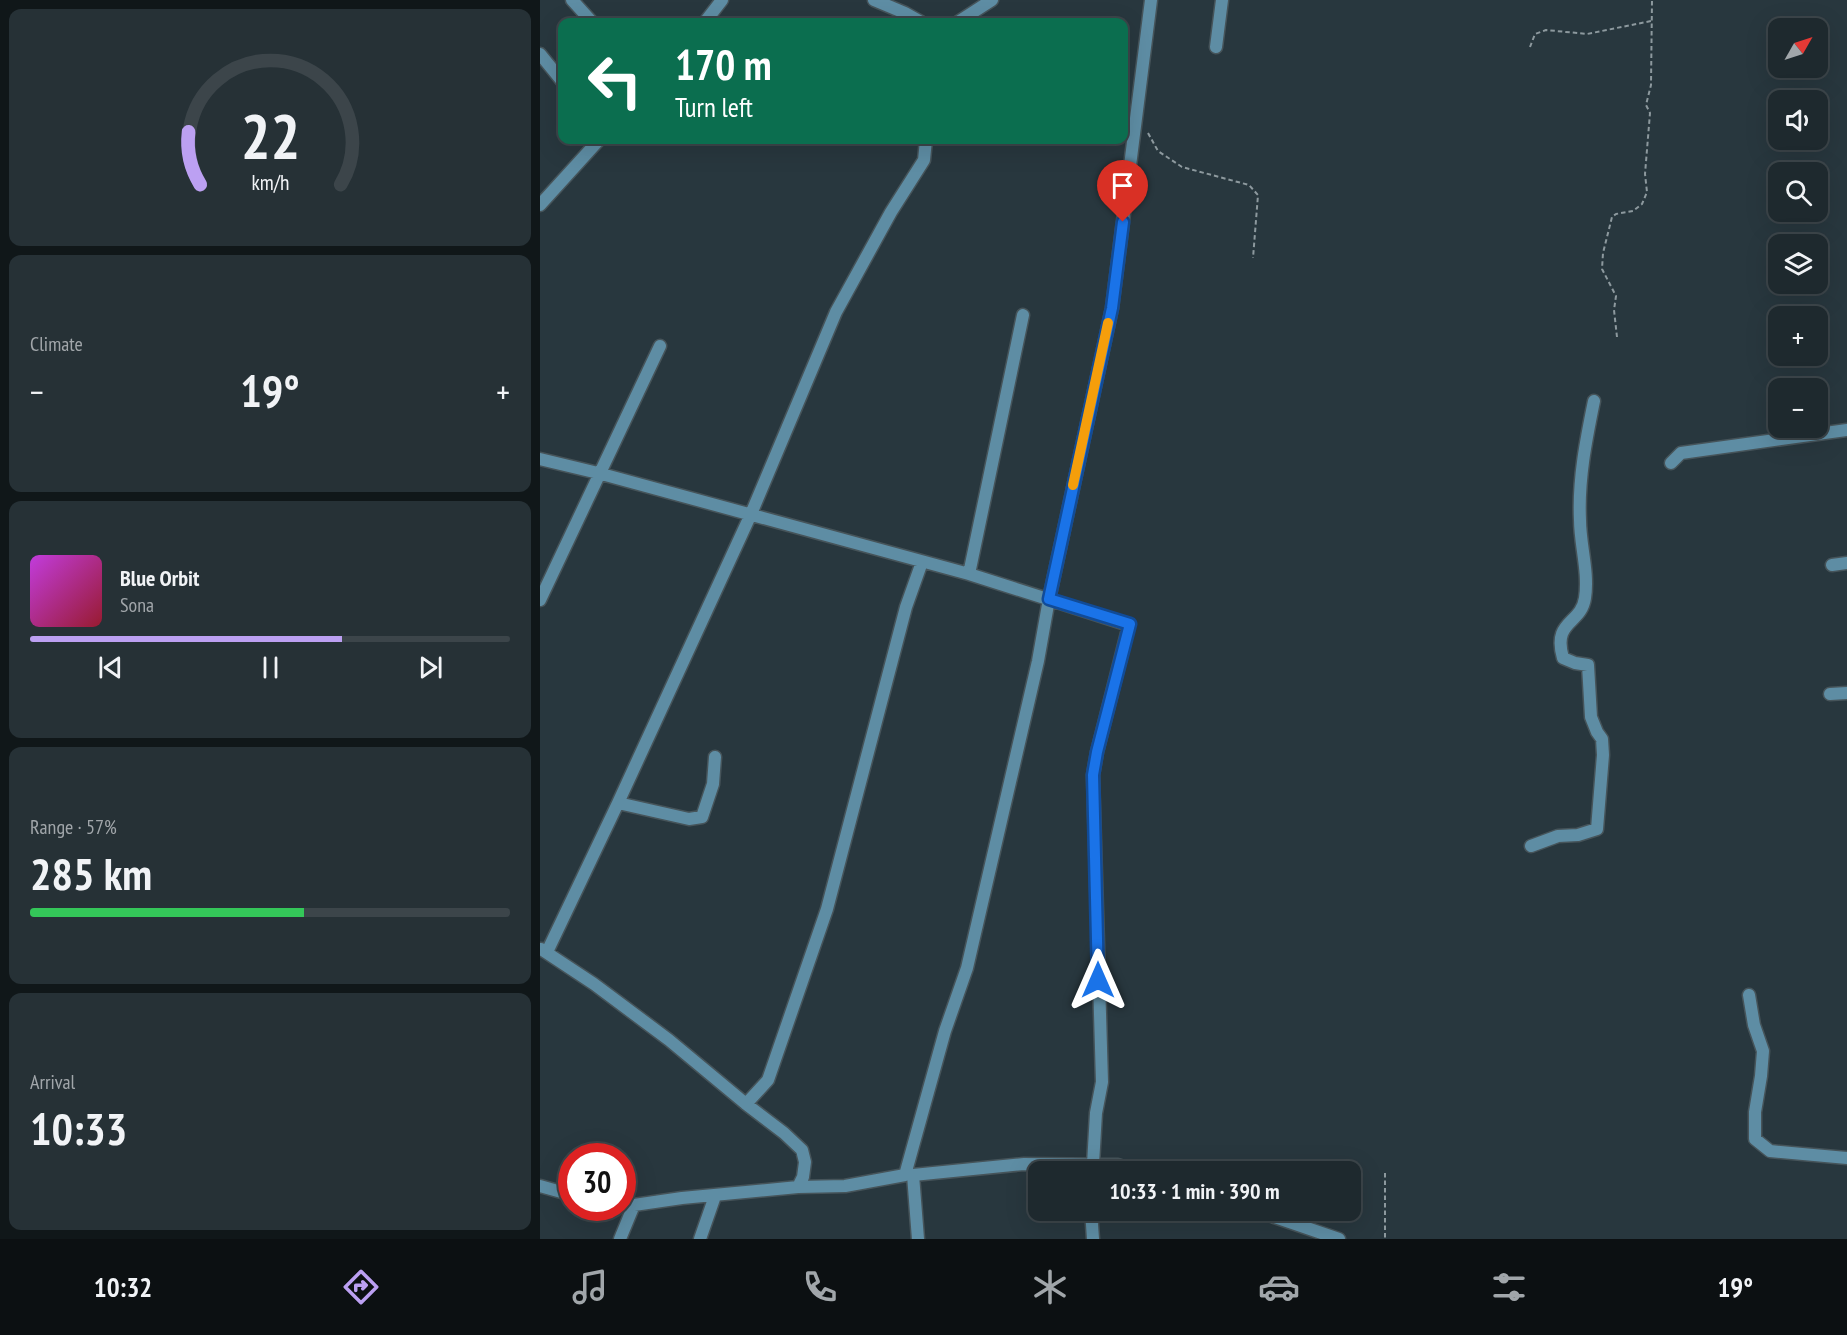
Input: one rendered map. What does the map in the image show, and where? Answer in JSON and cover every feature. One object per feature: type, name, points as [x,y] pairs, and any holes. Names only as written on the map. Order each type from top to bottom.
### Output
[{"type":"street","points":[[572,0],[588,18]]},
{"type":"street","points":[[708,18],[722,0]]},
{"type":"street","points":[[874,0],[914,18]]},
{"type":"street","points":[[963,18],[992,0]]},
{"type":"street","points":[[636,1204],[798,1187],[845,1186],[905,1175],[945,1031],[967,968],[1038,661],[1049,599],[1112,308],[1151,0]]},
{"type":"street","points":[[1216,47],[1222,0]]},
{"type":"street","points":[[540,54],[558,76]]},
{"type":"street","points":[[540,205],[595,144]]},
{"type":"street","points":[[798,1187],[803,1178],[805,1162],[802,1150],[784,1133],[669,1040],[594,984],[543,950],[618,804],[751,514],[836,312],[891,212],[924,160],[926,144]]},
{"type":"street","points":[[969,574],[1023,315]]},
{"type":"street","points":[[540,600],[598,473],[660,346]]},
{"type":"street","points":[[1531,846],[1558,836],[1578,835],[1597,829],[1603,755],[1602,740],[1596,732],[1591,717],[1588,665],[1563,658],[1559,645],[1562,630],[1583,606],[1585,595],[1586,581],[1580,520],[1581,484],[1585,442],[1594,401]]},
{"type":"street","points":[[1671,463],[1681,453],[1847,430]]},
{"type":"street","points":[[540,459],[969,574],[1130,624],[1093,775],[1102,1082],[1091,1161]]},
{"type":"street","points":[[746,1104],[768,1080],[827,909],[906,607],[922,562]]},
{"type":"street","points":[[1832,565],[1847,563]]},
{"type":"street","points":[[1830,694],[1847,693]]},
{"type":"street","points":[[618,804],[689,819],[702,817],[713,784],[715,757]]},
{"type":"street","points":[[1749,995],[1754,1025],[1763,1051],[1755,1112],[1755,1139],[1770,1151],[1847,1158]]},
{"type":"street","points":[[918,1239],[913,1175],[1028,1164]]},
{"type":"street","points":[[540,1186],[558,1191]]},
{"type":"street","points":[[700,1239],[715,1196]]},
{"type":"street","points":[[620,1239],[624,1221]]},
{"type":"street","points":[[1092,1221],[1093,1239]]},
{"type":"street","points":[[1286,1221],[1339,1239]]},
{"type":"path","points":[[1617,338],[1614,310],[1616,296],[1602,268],[1603,253],[1612,217],[1633,211],[1642,204],[1647,192],[1645,174],[1650,113],[1646,105],[1651,85],[1653,0]]},
{"type":"path","points":[[1530,47],[1535,34],[1546,30],[1587,34],[1651,21]]},
{"type":"path","points":[[1138,115],[1158,151],[1182,167],[1250,185],[1258,195],[1253,258]]},
{"type":"path","points":[[1385,1173],[1386,1239]]},
{"type":"slow traffic","points":[[1073,485],[1108,323]]},
{"type":"route","points":[[1098,980],[1093,775],[1130,624],[1049,599],[1112,308],[1123,222]]}]
